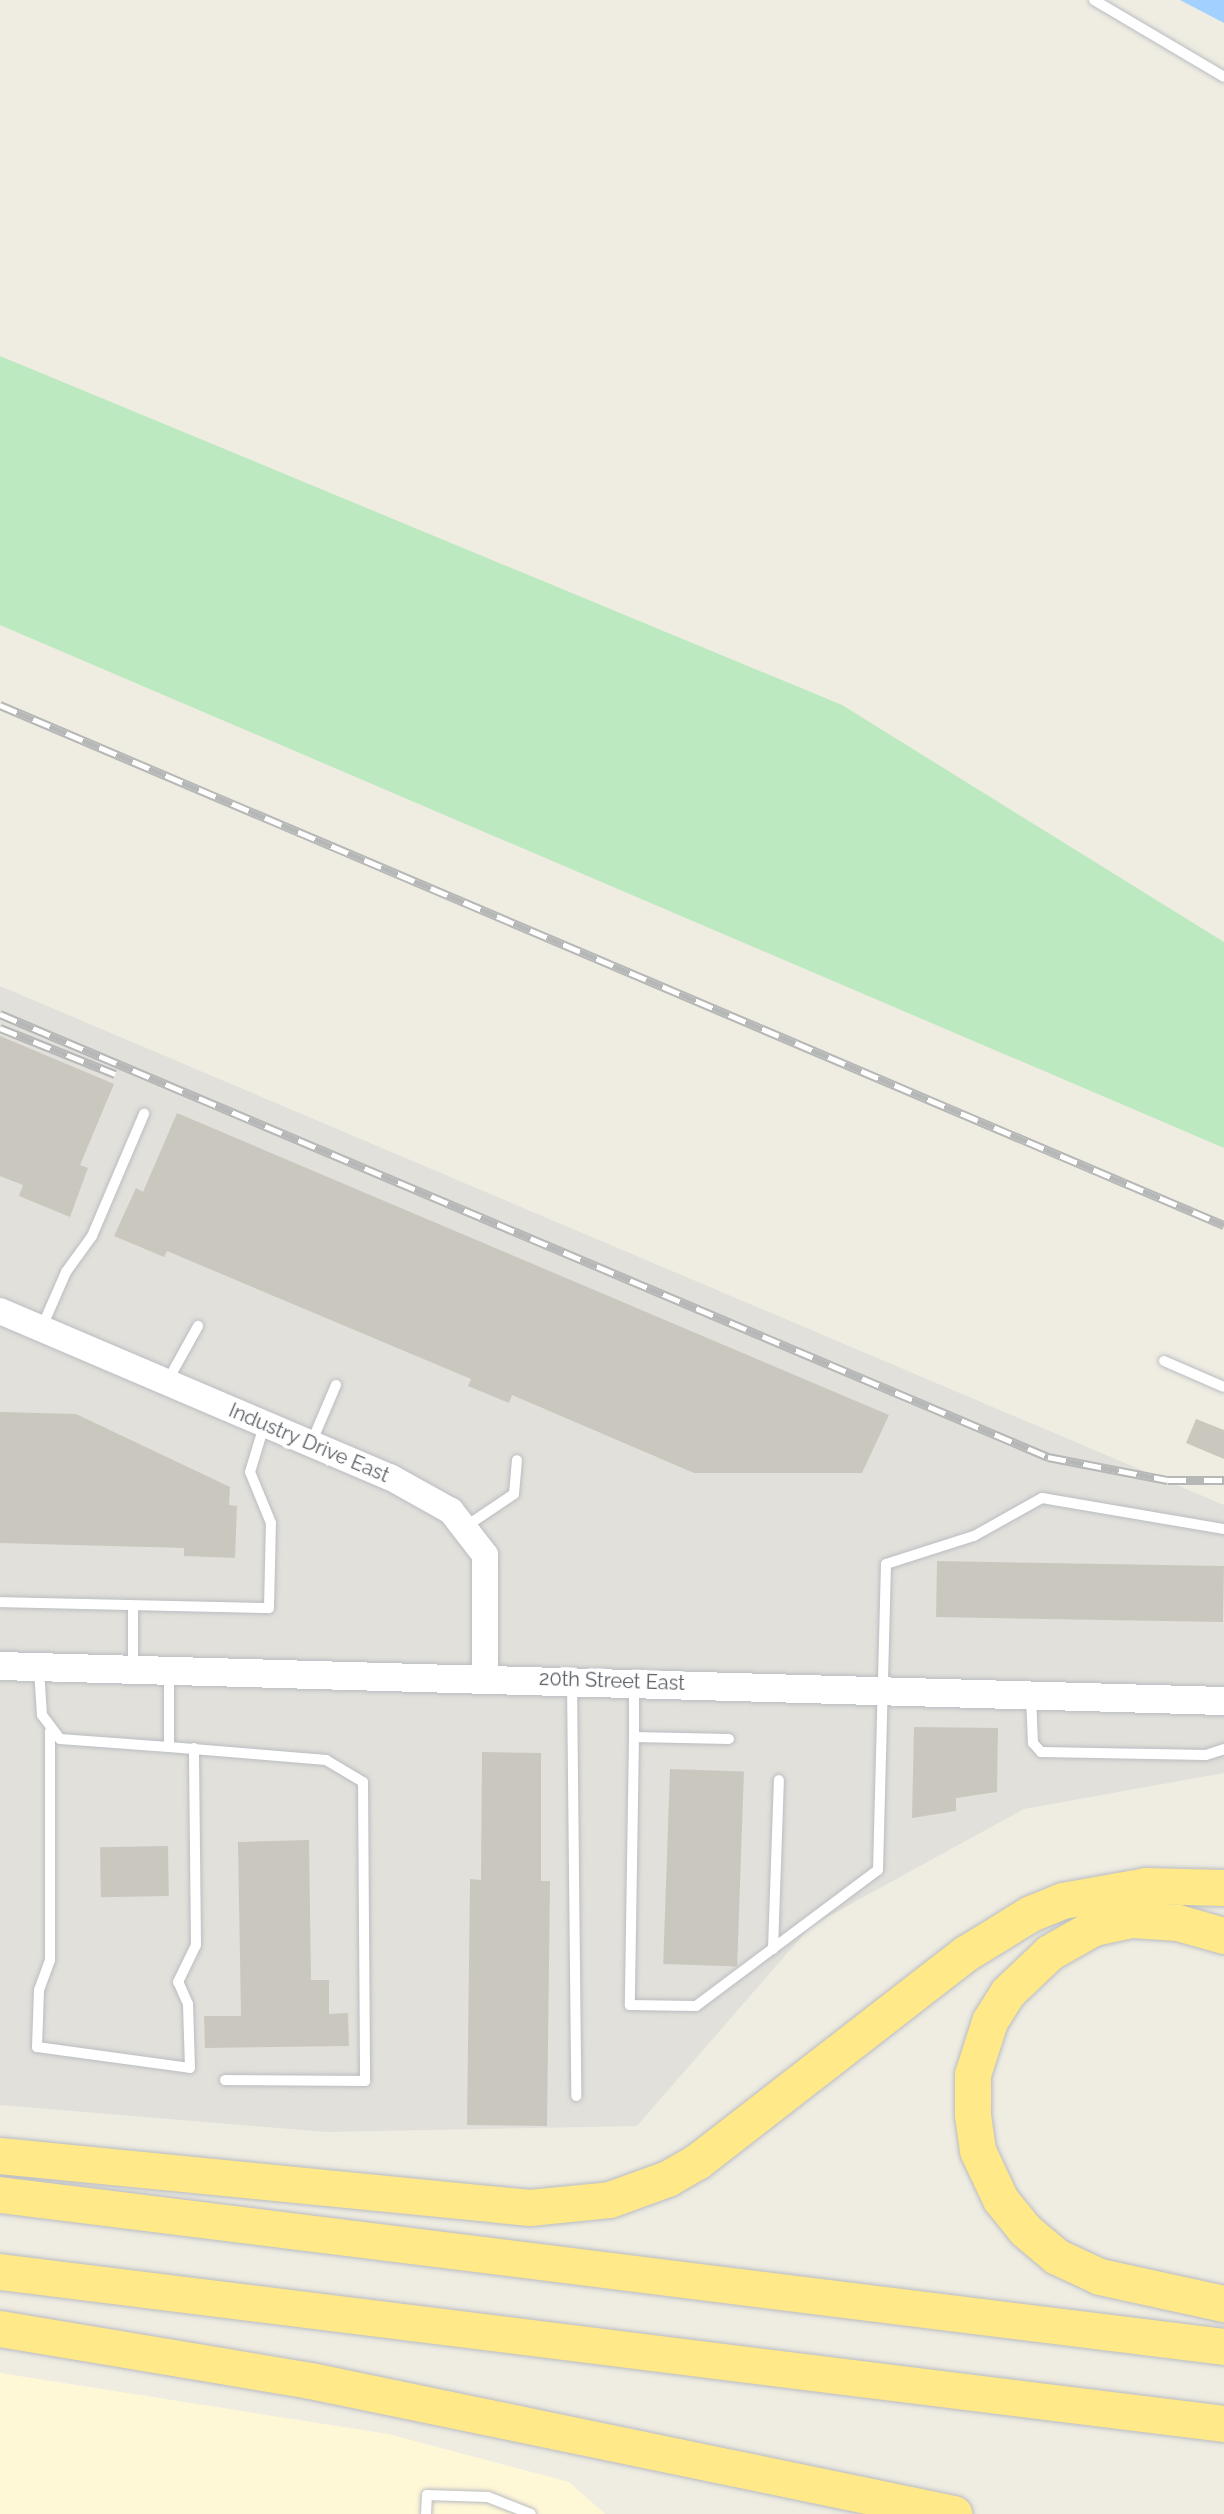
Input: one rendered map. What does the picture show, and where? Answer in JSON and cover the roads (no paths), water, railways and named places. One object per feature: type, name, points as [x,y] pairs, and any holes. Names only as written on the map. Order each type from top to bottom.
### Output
[{"type":"highway","points":[[0,2156],[530,2208],[610,2200],[699,2161],[966,1954],[1031,1914],[1063,1901],[1134,1888],[1224,1888]]},
{"type":"highway","points":[[1224,1936],[1178,1923],[1132,1920],[1094,1928],[1050,1953],[1008,1993],[990,2022],[973,2075],[973,2115],[978,2151],[1001,2200],[1025,2230],[1057,2257],[1100,2277],[1224,2304]]},
{"type":"highway","points":[[0,2195],[1224,2347]]},
{"type":"highway","points":[[0,2272],[1224,2424]]},
{"type":"highway","points":[[0,2329],[311,2381],[954,2514]]},
{"type":"highway","points":[[815,2484],[874,2514]]},
{"type":"main road","name":"20th Street East","points":[[0,1666],[1224,1701]]},
{"type":"street","name":"Industry Drive East","points":[[0,1311],[437,1500],[465,1527],[485,1555],[485,1678]]},
{"type":"lane","points":[[1094,0],[1224,77]]},
{"type":"lane","points":[[41,1329],[66,1272],[92,1236],[144,1114]]},
{"type":"lane","points":[[167,1382],[198,1326]]},
{"type":"lane","points":[[1164,1361],[1224,1387]]},
{"type":"lane","points":[[311,1443],[336,1385]]},
{"type":"lane","points":[[0,1602],[269,1608],[271,1523],[250,1472],[265,1424]]},
{"type":"lane","points":[[465,1527],[514,1494],[517,1460]]},
{"type":"lane","points":[[634,1682],[630,2005],[696,2006],[878,1870],[886,1689],[886,1564],[974,1536],[1042,1498],[1224,1529]]},
{"type":"lane","points":[[133,1606],[133,1669]]},
{"type":"lane","points":[[39,1667],[42,1715],[50,1731],[50,1960],[39,1990],[37,2047],[190,2068],[188,2004],[178,1982],[196,1945],[194,1748]]},
{"type":"lane","points":[[169,1670],[169,1747]]},
{"type":"lane","points":[[572,1680],[576,2096]]},
{"type":"lane","points":[[1032,1694],[1033,1743],[1041,1752],[1206,1755],[1224,1749]]},
{"type":"lane","points":[[50,1731],[71,1743],[194,1748],[326,1760],[363,1782],[366,1807],[365,2081],[225,2080]]},
{"type":"lane","points":[[634,1737],[729,1739]]},
{"type":"lane","points":[[773,1949],[779,1780]]},
{"type":"lane","points":[[426,2514],[427,2495],[488,2497],[531,2514]]},
{"type":"water","points":[[1180,0],[1224,0],[1224,23]]},
{"type":"railway","points":[[0,705],[1224,1225]]},
{"type":"railway","points":[[0,1014],[1048,1457],[1168,1480],[1224,1480]]},
{"type":"railway","points":[[0,1028],[115,1074]]}]
